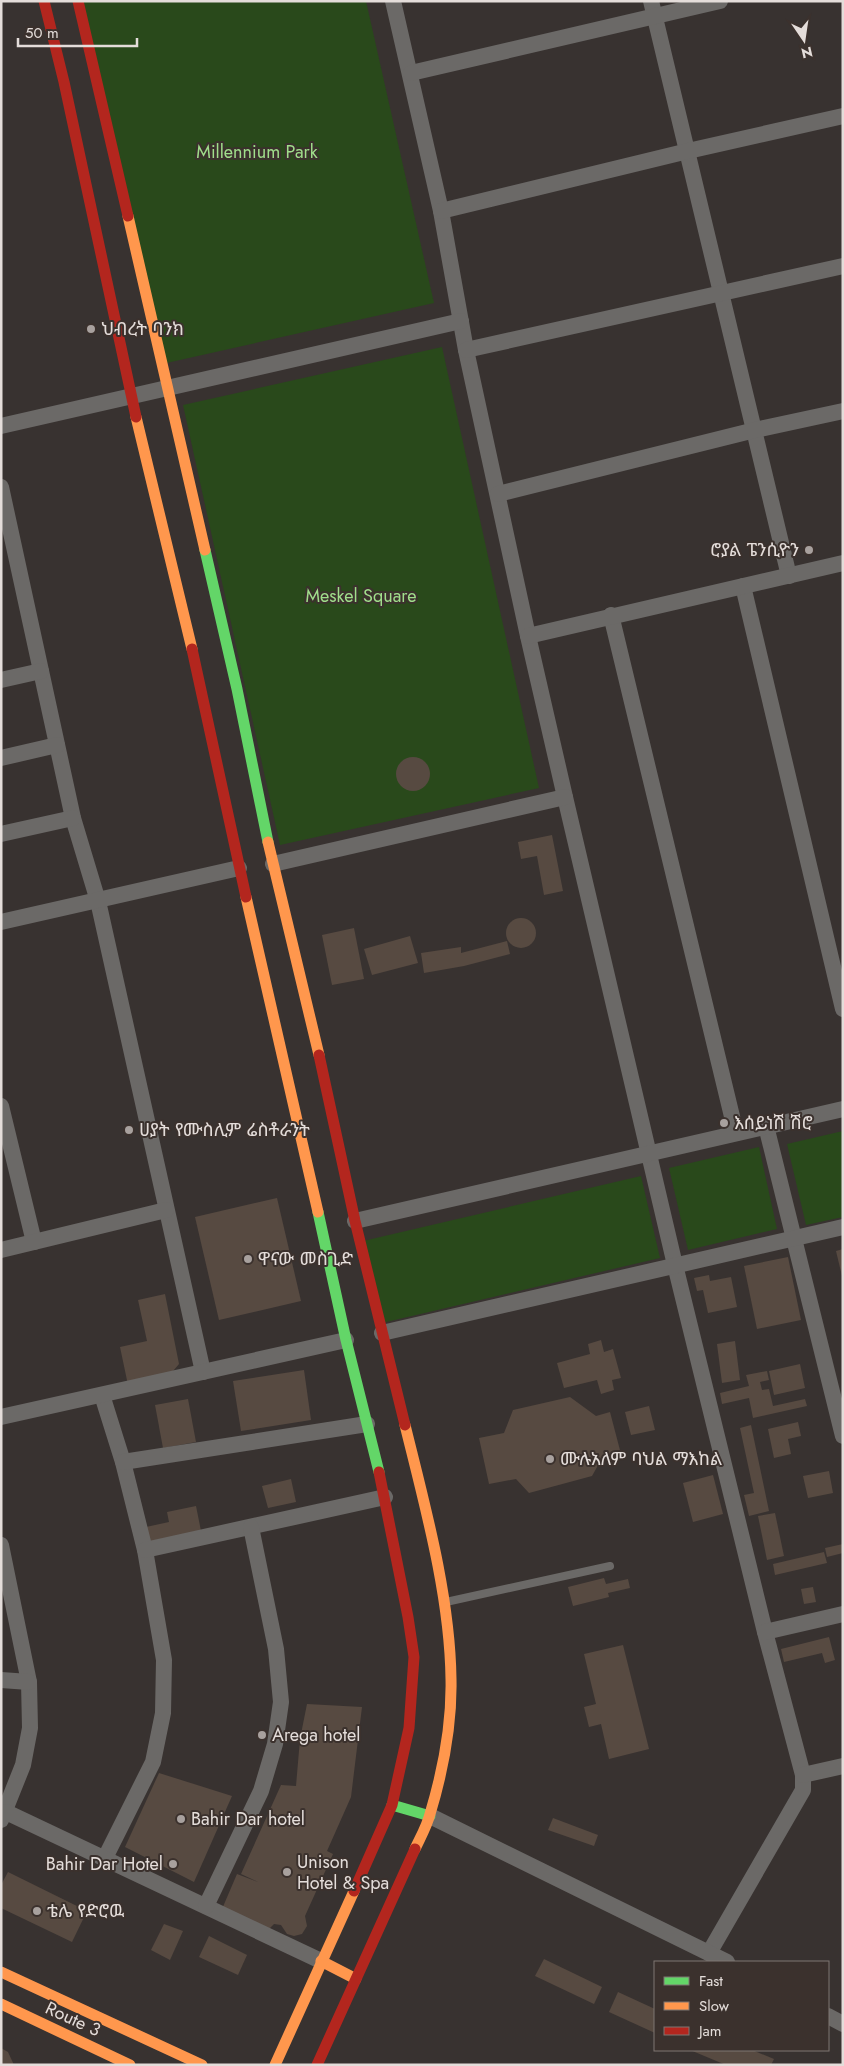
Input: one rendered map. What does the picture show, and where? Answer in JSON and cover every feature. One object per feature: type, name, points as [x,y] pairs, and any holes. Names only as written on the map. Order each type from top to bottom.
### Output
[{"type":"street","points":[[44,1],[64,82],[131,396],[187,608],[243,868],[326,1227],[367,1424],[389,1496],[414,1657],[409,1728],[392,1805],[275,2065]]},
{"type":"street","points":[[78,1],[167,388],[212,601],[237,689],[268,864],[328,1110],[377,1334],[444,1602],[451,1679],[449,1718],[441,1769],[430,1816],[317,2065]]},
{"type":"street","points":[[393,1],[411,73],[441,211],[466,350],[565,798],[675,1266],[765,1632],[803,1775],[803,1790],[709,1953]]},
{"type":"street","points":[[411,73],[653,9],[720,1]]},
{"type":"street","points":[[653,9],[789,576]]},
{"type":"street","points":[[441,211],[688,151],[843,116]]},
{"type":"street","points":[[466,350],[843,266]]},
{"type":"street","points":[[1,426],[461,321]]},
{"type":"street","points":[[498,494],[755,430],[843,411]]},
{"type":"street","points":[[1,487],[73,818],[98,900],[203,1372]]},
{"type":"street","points":[[528,636],[843,563]]},
{"type":"street","points":[[743,586],[843,1009]]},
{"type":"street","points":[[611,616],[736,1133]]},
{"type":"street","points":[[1,680],[41,671]]},
{"type":"street","points":[[1,758],[57,745]]},
{"type":"street","points":[[268,864],[565,798]]},
{"type":"street","points":[[1,834],[73,818]]},
{"type":"street","points":[[1,922],[243,868]]},
{"type":"street","points":[[1,1106],[34,1242]]},
{"type":"street","points":[[351,1221],[843,1109]]},
{"type":"street","points":[[766,1126],[843,1436]]},
{"type":"street","points":[[1,1250],[166,1210]]},
{"type":"street","points":[[377,1334],[843,1227]]},
{"type":"street","points":[[1,1417],[350,1339]]},
{"type":"street","points":[[102,1395],[123,1462],[146,1550],[164,1660],[163,1713],[153,1762],[105,1858]]},
{"type":"street","points":[[123,1462],[367,1424]]},
{"type":"street","points":[[146,1550],[389,1496]]},
{"type":"street","points":[[206,1906],[262,1791],[275,1744],[281,1702],[276,1649],[251,1527]]},
{"type":"street","points":[[1,1545],[29,1682],[30,1728],[23,1765],[3,1816],[105,1858],[356,1979]]},
{"type":"street","points":[[765,1632],[843,1614]]},
{"type":"street","points":[[1,1680],[29,1682]]},
{"type":"street","points":[[803,1775],[843,1766]]},
{"type":"street","points":[[392,1805],[430,1816],[725,1961]]},
{"type":"street","points":[[1,1972],[202,2065]]},
{"type":"street","name":"Route 3","points":[[1,2004],[130,2065]]},
{"type":"street","points":[[829,2017],[843,2024]]},
{"type":"lane","points":[[444,1602],[610,1566]]},
{"type":"green space","name":"Millennium Park","points":[[81,1],[366,1],[434,303],[162,364]]},
{"type":"green space","name":"Meskel Square","points":[[442,347],[539,788],[280,845],[183,405]]},
{"type":"green space","points":[[843,1131],[843,1217],[806,1225],[787,1144]]},
{"type":"green space","points":[[759,1147],[777,1229],[688,1250],[669,1168]]},
{"type":"green space","points":[[641,1176],[660,1258],[382,1323],[363,1241]]},
{"type":"building","points":[[413,757],[425,762],[430,774],[425,786],[413,791],[401,786],[396,774],[401,762]]},
{"type":"building","points":[[552,835],[563,891],[544,895],[537,856],[521,859],[518,842]]},
{"type":"building","points":[[521,918],[532,922],[536,933],[532,944],[521,948],[510,944],[506,933],[510,922]]},
{"type":"building","points":[[354,928],[364,979],[332,985],[322,935]]},
{"type":"building","points":[[410,936],[418,963],[372,975],[364,949]]},
{"type":"building","points":[[507,941],[510,954],[464,966],[424,973],[421,953],[461,947],[461,953]]},
{"type":"building","name":"ዋናው መስጊድ","points":[[277,1198],[301,1301],[219,1320],[195,1217]]},
{"type":"building","points":[[843,1249],[843,1275],[842,1276],[836,1251]]},
{"type":"building","points":[[788,1257],[801,1320],[757,1329],[744,1266]]},
{"type":"building","points":[[709,1275],[710,1281],[731,1277],[737,1307],[708,1313],[703,1290],[697,1291],[694,1278]]},
{"type":"building","points":[[165,1294],[179,1364],[168,1377],[128,1385],[120,1347],[147,1341],[138,1300]]},
{"type":"building","points":[[601,1340],[604,1352],[613,1349],[621,1378],[612,1380],[614,1390],[601,1394],[597,1380],[564,1388],[557,1363],[590,1354],[588,1344]]},
{"type":"building","points":[[735,1341],[740,1380],[722,1383],[717,1344]]},
{"type":"building","points":[[800,1364],[805,1388],[774,1395],[769,1371]]},
{"type":"building","points":[[304,1370],[311,1420],[241,1431],[233,1381]]},
{"type":"building","points":[[767,1371],[769,1380],[760,1382],[762,1390],[769,1389],[773,1406],[805,1399],[807,1406],[753,1418],[749,1398],[722,1404],[720,1393],[749,1386],[746,1375]]},
{"type":"building","points":[[570,1397],[596,1416],[610,1412],[621,1454],[601,1460],[592,1476],[529,1493],[516,1479],[489,1484],[479,1438],[504,1433],[513,1410]]},
{"type":"building","points":[[188,1399],[196,1442],[163,1448],[155,1405]]},
{"type":"building","points":[[649,1406],[655,1430],[631,1435],[625,1412]]},
{"type":"building","points":[[798,1422],[801,1436],[788,1439],[791,1454],[774,1458],[768,1429]]},
{"type":"building","points":[[751,1425],[769,1511],[749,1516],[744,1495],[754,1493],[740,1428]]},
{"type":"building","points":[[829,1471],[833,1493],[808,1498],[803,1476]]},
{"type":"building","points":[[713,1475],[723,1514],[693,1522],[683,1483]]},
{"type":"building","points":[[291,1479],[296,1502],[268,1508],[262,1486]]},
{"type":"building","points":[[196,1506],[201,1531],[149,1542],[146,1527],[169,1522],[167,1512]]},
{"type":"building","points":[[775,1513],[784,1556],[767,1560],[758,1516]]},
{"type":"building","points":[[843,1544],[843,1553],[827,1557],[825,1548]]},
{"type":"building","points":[[824,1552],[827,1563],[775,1575],[773,1564]]},
{"type":"building","points":[[604,1578],[606,1584],[628,1579],[630,1588],[608,1593],[609,1597],[573,1606],[568,1587]]},
{"type":"building","points":[[813,1587],[816,1602],[804,1604],[801,1589]]},
{"type":"building","points":[[829,1637],[835,1660],[825,1663],[822,1653],[784,1662],[781,1649]]},
{"type":"building","points":[[623,1645],[649,1749],[609,1759],[601,1724],[589,1727],[584,1707],[596,1704],[584,1654]]},
{"type":"building","points":[[307,1704],[362,1707],[351,1797],[327,1851],[333,1854],[305,1916],[307,1926],[302,1934],[294,1936],[287,1934],[281,1925],[274,1924],[269,1929],[222,1909],[237,1874],[258,1882],[241,1874],[281,1785],[296,1786],[300,1739]]},
{"type":"building","points":[[159,1773],[232,1796],[194,1882],[125,1847]]},
{"type":"building","points":[[553,1818],[598,1835],[594,1846],[548,1830]]},
{"type":"building","points":[[8,1872],[87,1911],[72,1942],[1,1908],[1,1885]]},
{"type":"building","points":[[164,1924],[183,1931],[170,1960],[151,1950]]},
{"type":"building","points":[[209,1936],[247,1955],[238,1975],[199,1957]]},
{"type":"building","points":[[544,1959],[602,1987],[594,2004],[535,1976]]},
{"type":"building","points":[[618,1992],[654,2009],[654,2033],[609,2012]]},
{"type":"building","points":[[1,2048],[8,2052],[14,2065],[1,2065]]},
{"type":"building","points":[[692,2051],[754,2051],[774,2059],[771,2065],[726,2065]]},
{"type":"traffic: fast","points":[[205,550],[237,689],[268,842]]},
{"type":"traffic: fast","points":[[318,1212],[346,1340],[379,1472]]},
{"type":"traffic: fast","points":[[392,1805],[430,1816]]},
{"type":"traffic: slow","points":[[128,216],[205,550]]},
{"type":"traffic: slow","points":[[136,417],[192,649]]},
{"type":"traffic: slow","points":[[268,842],[319,1055]]},
{"type":"traffic: slow","points":[[246,897],[318,1212]]},
{"type":"traffic: slow","points":[[405,1425],[428,1519],[441,1584],[450,1648],[451,1679],[450,1713],[443,1764],[429,1818],[415,1849]]},
{"type":"traffic: slow","points":[[275,2065],[354,1891]]},
{"type":"traffic: slow","points":[[321,1961],[356,1979]]},
{"type":"traffic: slow","points":[[1,1972],[202,2065]]},
{"type":"traffic: slow","points":[[1,2004],[130,2065]]},
{"type":"traffic: jam","points":[[44,1],[64,82],[136,417]]},
{"type":"traffic: jam","points":[[78,1],[128,216]]},
{"type":"traffic: jam","points":[[192,649],[246,897]]},
{"type":"traffic: jam","points":[[319,1055],[355,1221],[405,1425]]},
{"type":"traffic: jam","points":[[354,1891],[392,1805],[409,1728],[414,1657],[408,1617],[379,1472]]},
{"type":"traffic: jam","points":[[317,2065],[415,1849]]},
{"type":"place","name":"ህብረት ባንክ","points":[[91,329]]},
{"type":"place","name":"ሮያል ፔንሲዮን","points":[[809,550]]},
{"type":"place","name":"እሰይነሽ ሽሮ","points":[[724,1123]]},
{"type":"place","name":"ሀያት የሙስሊም ሬስቶራንት","points":[[129,1130]]},
{"type":"place","name":"ዋናው መስጊድ","points":[[248,1259]]},
{"type":"place","name":"ሙሉአለም ባህል ማእከል","points":[[550,1459]]},
{"type":"place","name":"Arega hotel","points":[[262,1735]]},
{"type":"place","name":"Bahir Dar hotel","points":[[181,1819]]},
{"type":"place","name":"Bahir Dar Hotel","points":[[173,1864]]},
{"type":"place","name":"Unison Hotel & Spa","points":[[287,1872]]},
{"type":"place","name":"ቴሌ የድሮዉ","points":[[37,1911]]}]
